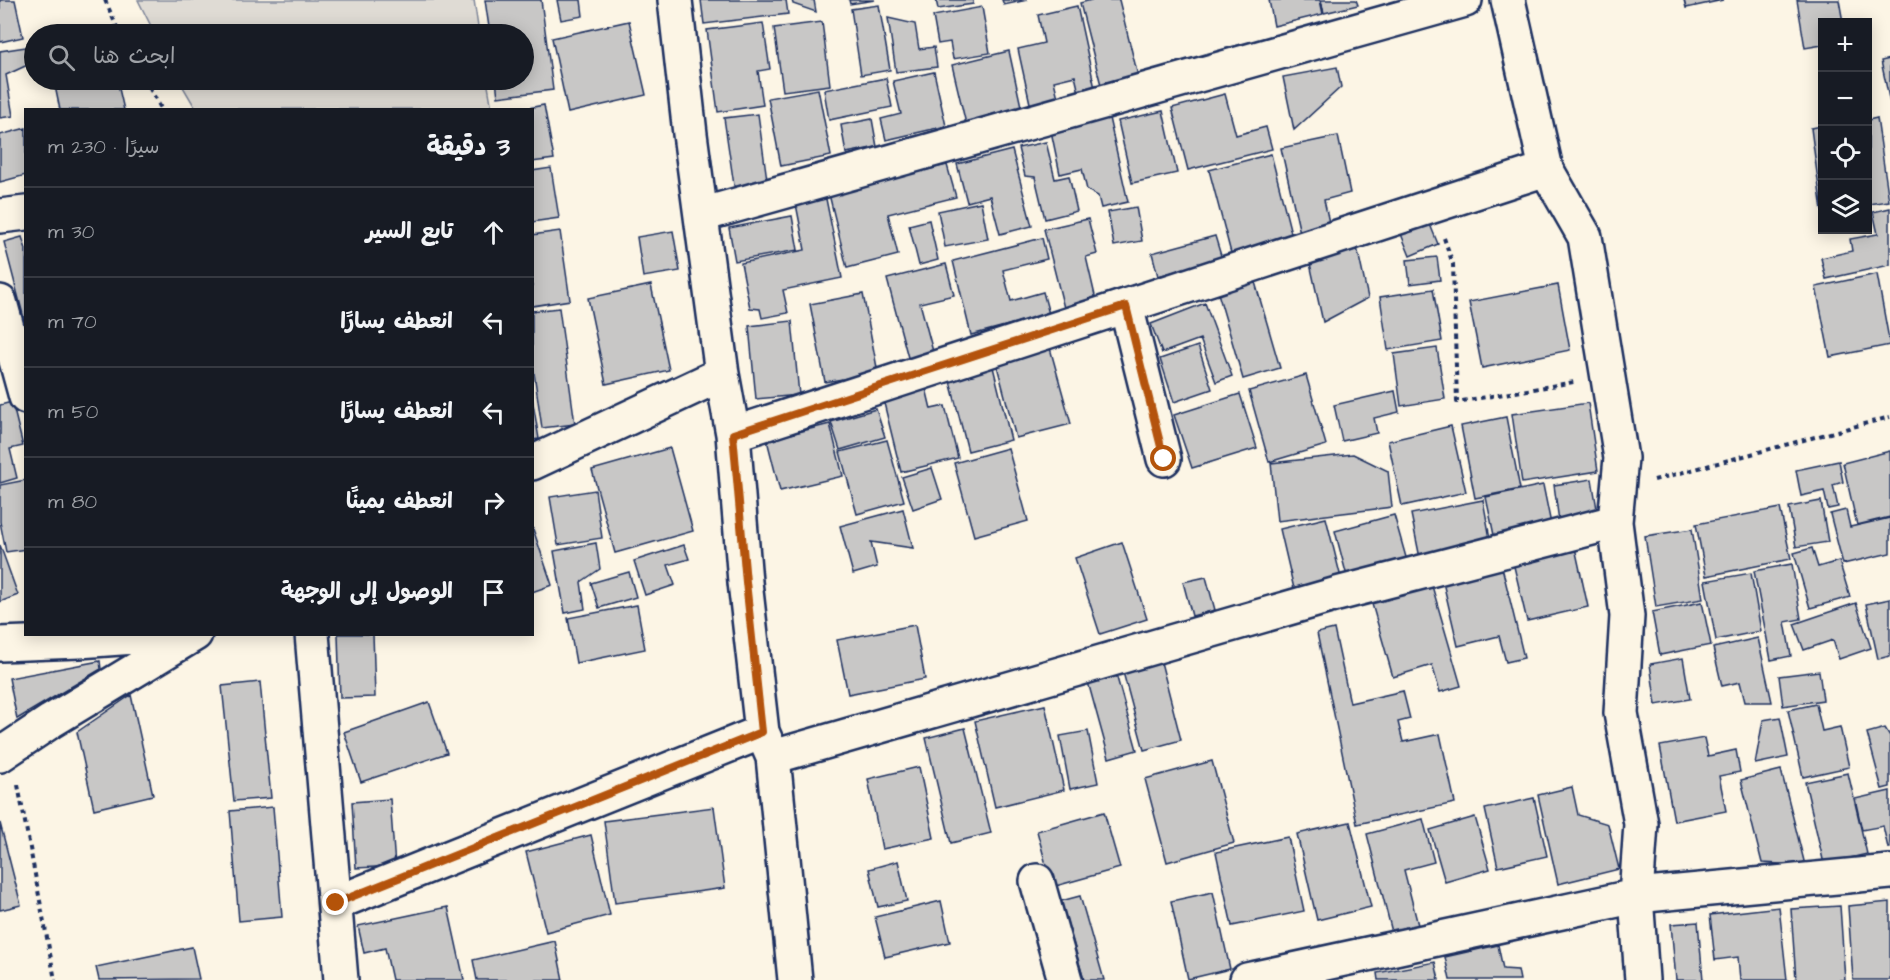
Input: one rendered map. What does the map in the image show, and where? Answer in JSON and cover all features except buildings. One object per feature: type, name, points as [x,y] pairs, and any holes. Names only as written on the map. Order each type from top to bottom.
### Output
[{"type":"street","points":[[675,0],[690,134],[722,374],[733,434],[746,582],[795,980]]},
{"type":"street","points":[[701,215],[1465,0]]},
{"type":"street","points":[[1508,0],[1546,169],[1585,237],[1621,458],[1615,522],[1627,616],[1621,713],[1641,824],[1636,896],[1642,980]]},
{"type":"street","points":[[733,434],[1546,169]]},
{"type":"street","points":[[0,216],[24,213]]},
{"type":"street","points":[[0,302],[24,390]]},
{"type":"street","points":[[1126,306],[1164,459]]},
{"type":"street","points":[[534,462],[722,374]]},
{"type":"street","points":[[336,903],[767,745],[1615,522]]},
{"type":"street","points":[[0,644],[149,636]]},
{"type":"street","points":[[5,752],[51,721],[192,636]]},
{"type":"street","points":[[312,636],[341,980]]},
{"type":"street","points":[[1247,980],[1636,896],[1890,872]]},
{"type":"street","points":[[1037,881],[1065,980]]},
{"type":"path","points":[[105,0],[116,24]]},
{"type":"path","points":[[151,90],[161,108]]},
{"type":"path","points":[[1432,207],[1453,264],[1457,402],[1608,376]]},
{"type":"path","points":[[1618,490],[1890,417]]},
{"type":"path","points":[[5,752],[55,980]]},
{"type":"shaded area","points":[[138,0],[474,0],[478,24],[150,24]]},
{"type":"shaded area","points":[[185,90],[489,90],[492,108],[195,108]]},
{"type":"route","points":[[336,903],[762,732],[733,434],[1126,306],[1164,459]]}]
